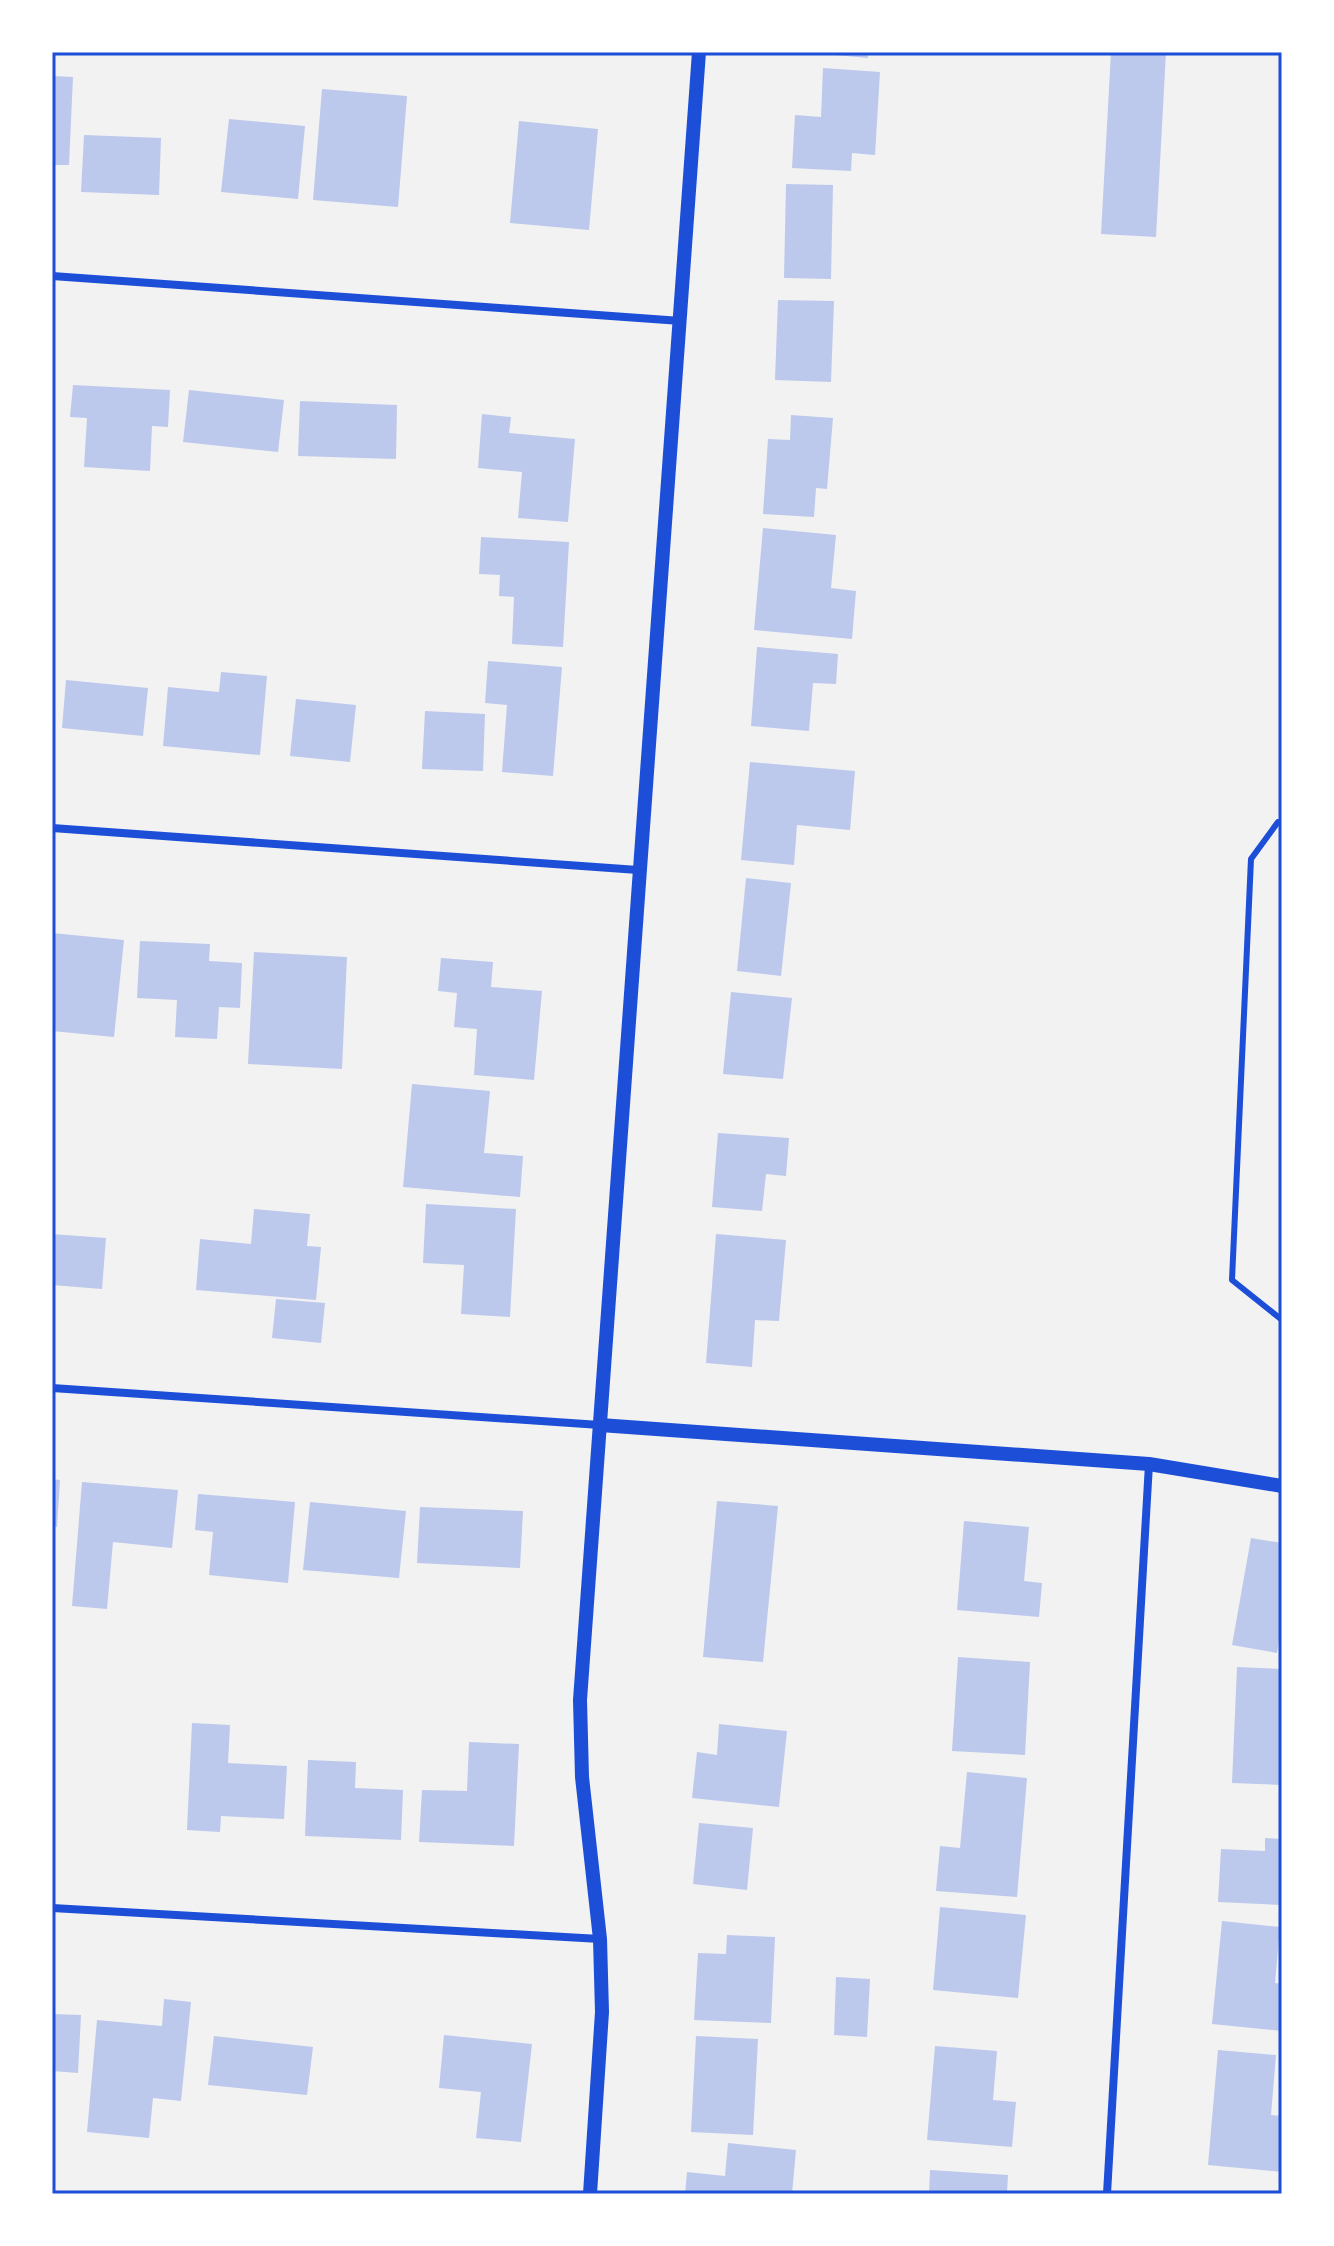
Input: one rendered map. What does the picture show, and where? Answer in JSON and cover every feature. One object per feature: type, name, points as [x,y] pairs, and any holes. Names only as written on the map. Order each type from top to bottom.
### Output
[{"type":"street","points":[[590,2194],[602,2012],[600,1939],[582,1777],[580,1700],[699,52]]},
{"type":"street","points":[[52,276],[681,321]]},
{"type":"street","points":[[52,828],[638,870]]},
{"type":"street","points":[[52,1388],[1149,1464],[1282,1486]]},
{"type":"street","points":[[1107,2194],[1149,1464]]},
{"type":"street","points":[[52,1908],[600,1939]]},
{"type":"lane","points":[[1282,822],[1278,822],[1251,859],[1232,1280],[1282,1320]]},
{"type":"building","points":[[868,52],[868,58],[825,54]]},
{"type":"building","points":[[1111,52],[1166,52],[1156,237],[1101,234]]},
{"type":"building","points":[[823,68],[880,72],[875,155],[852,153],[851,171],[792,168],[795,115],[821,117]]},
{"type":"building","points":[[52,76],[73,77],[69,165],[52,165]]},
{"type":"building","points":[[322,89],[407,96],[398,207],[313,200]]},
{"type":"building","points":[[229,119],[305,126],[298,199],[221,192]]},
{"type":"building","points":[[519,121],[598,129],[589,230],[510,223]]},
{"type":"building","points":[[84,135],[161,138],[159,195],[81,192]]},
{"type":"building","points":[[786,184],[833,185],[831,279],[784,278]]},
{"type":"building","points":[[778,300],[834,301],[831,382],[775,380]]},
{"type":"building","points":[[73,385],[170,390],[168,427],[152,426],[150,471],[84,467],[87,418],[70,417]]},
{"type":"building","points":[[189,390],[284,400],[278,452],[183,442]]},
{"type":"building","points":[[300,401],[397,405],[396,459],[298,456]]},
{"type":"building","points":[[482,414],[511,417],[509,433],[575,439],[568,522],[518,518],[522,472],[478,468]]},
{"type":"building","points":[[791,415],[833,418],[827,489],[816,488],[814,517],[763,514],[768,439],[790,440]]},
{"type":"building","points":[[763,528],[836,535],[831,588],[856,591],[852,639],[754,630]]},
{"type":"building","points":[[481,537],[569,542],[563,647],[512,644],[514,597],[499,596],[500,575],[479,574]]},
{"type":"building","points":[[757,647],[838,654],[836,684],[813,683],[809,731],[751,726]]},
{"type":"building","points":[[488,661],[562,667],[553,776],[502,772],[507,705],[485,703]]},
{"type":"building","points":[[221,672],[267,676],[260,755],[163,746],[168,687],[219,692]]},
{"type":"building","points":[[66,680],[148,688],[143,736],[62,728]]},
{"type":"building","points":[[296,699],[356,705],[350,762],[290,756]]},
{"type":"building","points":[[425,711],[485,714],[483,771],[422,769]]},
{"type":"building","points":[[750,762],[855,771],[850,830],[797,825],[794,865],[741,860]]},
{"type":"building","points":[[746,878],[791,883],[781,976],[737,971]]},
{"type":"building","points":[[52,933],[124,940],[114,1037],[52,1031]]},
{"type":"building","points":[[140,941],[210,944],[209,961],[242,963],[240,1008],[219,1007],[217,1039],[175,1037],[177,1000],[137,998]]},
{"type":"building","points":[[254,952],[347,957],[342,1069],[248,1064]]},
{"type":"building","points":[[441,958],[493,962],[491,987],[542,991],[534,1080],[474,1075],[477,1029],[454,1027],[457,993],[438,991]]},
{"type":"building","points":[[731,992],[792,998],[783,1079],[723,1074]]},
{"type":"building","points":[[412,1084],[490,1091],[484,1153],[523,1156],[520,1197],[403,1187]]},
{"type":"building","points":[[718,1133],[789,1138],[786,1176],[766,1174],[762,1211],[712,1207]]},
{"type":"building","points":[[426,1204],[516,1209],[510,1317],[461,1314],[464,1265],[423,1263]]},
{"type":"building","points":[[254,1209],[310,1214],[307,1246],[321,1247],[316,1300],[196,1290],[200,1239],[251,1244]]},
{"type":"building","points":[[52,1234],[106,1238],[102,1289],[52,1285]]},
{"type":"building","points":[[716,1234],[786,1240],[779,1321],[755,1320],[752,1367],[706,1363]]},
{"type":"building","points":[[276,1299],[325,1303],[321,1343],[272,1338]]},
{"type":"building","points":[[52,1479],[60,1480],[57,1527],[52,1526]]},
{"type":"building","points":[[82,1482],[178,1490],[172,1548],[113,1542],[107,1609],[72,1606]]},
{"type":"building","points":[[198,1494],[295,1502],[288,1583],[209,1575],[213,1532],[195,1530]]},
{"type":"building","points":[[717,1501],[778,1506],[763,1662],[703,1657]]},
{"type":"building","points":[[310,1502],[406,1511],[399,1578],[303,1570]]},
{"type":"building","points":[[420,1507],[523,1511],[520,1568],[417,1563]]},
{"type":"building","points":[[964,1521],[1029,1527],[1024,1581],[1042,1583],[1039,1617],[957,1610]]},
{"type":"building","points":[[1251,1538],[1282,1543],[1282,1621],[1277,1653],[1232,1645]]},
{"type":"building","points":[[958,1657],[1030,1662],[1025,1755],[952,1751]]},
{"type":"building","points":[[1237,1667],[1282,1669],[1282,1785],[1232,1783]]},
{"type":"building","points":[[192,1723],[230,1725],[228,1763],[287,1766],[284,1819],[221,1816],[220,1832],[187,1830]]},
{"type":"building","points":[[719,1724],[787,1731],[779,1807],[692,1798],[697,1752],[717,1755]]},
{"type":"building","points":[[469,1742],[519,1744],[514,1846],[419,1842],[422,1790],[467,1791]]},
{"type":"building","points":[[308,1760],[356,1762],[355,1788],[403,1790],[401,1840],[305,1836]]},
{"type":"building","points":[[967,1772],[1027,1778],[1017,1897],[936,1891],[940,1846],[960,1848]]},
{"type":"building","points":[[699,1823],[753,1828],[747,1890],[693,1884]]},
{"type":"building","points":[[1265,1838],[1282,1839],[1282,1905],[1218,1902],[1221,1849],[1265,1851]]},
{"type":"building","points":[[940,1907],[1026,1915],[1018,1998],[933,1990]]},
{"type":"building","points":[[1222,1921],[1280,1927],[1275,1983],[1282,1984],[1282,2031],[1212,2024]]},
{"type":"building","points":[[727,1935],[775,1937],[771,2023],[694,2020],[698,1953],[726,1954]]},
{"type":"building","points":[[836,1977],[870,1979],[867,2037],[834,2035]]},
{"type":"building","points":[[164,1999],[191,2002],[181,2101],[153,2098],[149,2138],[87,2132],[97,2020],[162,2026]]},
{"type":"building","points":[[52,2014],[81,2015],[78,2073],[52,2071]]},
{"type":"building","points":[[444,2035],[532,2044],[521,2142],[476,2138],[481,2092],[439,2088]]},
{"type":"building","points":[[214,2036],[313,2047],[307,2095],[208,2085]]},
{"type":"building","points":[[696,2036],[758,2039],[753,2135],[691,2132]]},
{"type":"building","points":[[935,2046],[997,2051],[993,2100],[1016,2102],[1012,2147],[927,2140]]},
{"type":"building","points":[[1218,2050],[1276,2055],[1271,2115],[1282,2116],[1282,2172],[1208,2165]]},
{"type":"building","points":[[728,2143],[796,2150],[792,2194],[685,2194],[687,2172],[725,2176]]},
{"type":"building","points":[[930,2170],[1008,2175],[1007,2194],[929,2194]]}]
